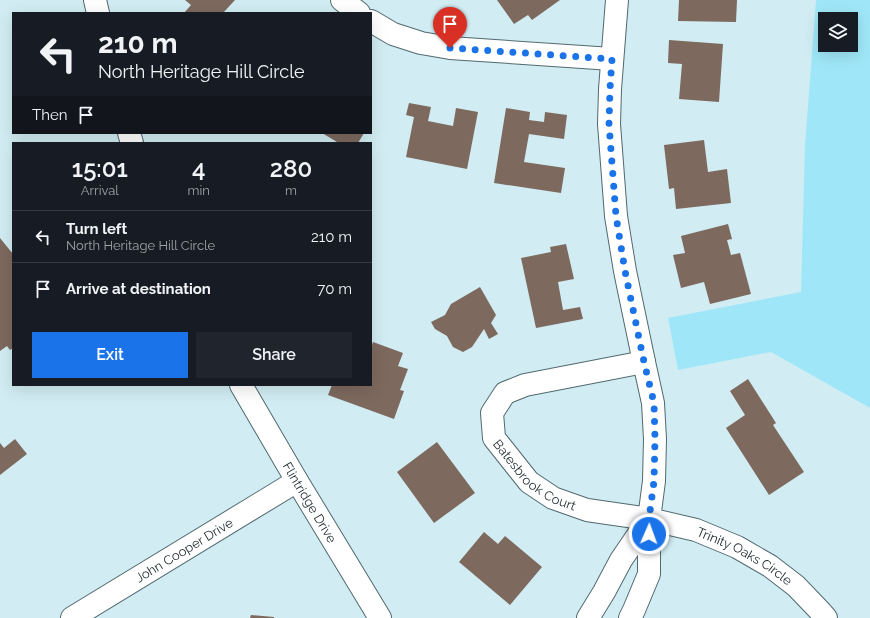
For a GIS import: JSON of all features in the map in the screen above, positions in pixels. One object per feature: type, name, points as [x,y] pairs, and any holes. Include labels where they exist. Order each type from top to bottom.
[{"type":"street","points":[[95,0],[98,12]]},
{"type":"street","points":[[342,0],[358,12]]},
{"type":"street","points":[[617,0],[610,89],[609,124],[616,216],[625,271],[654,403],[655,439],[654,481],[649,519],[649,574],[630,618]]},
{"type":"street","points":[[372,23],[393,34],[421,43],[450,48],[612,59]]},
{"type":"street","name":"Batesbrook Court","points":[[644,362],[525,385],[505,393],[492,413],[494,438],[529,482],[553,498],[587,510],[649,519]]},
{"type":"street","name":"Flintridge Drive","points":[[242,386],[380,618]]},
{"type":"street","name":"John Cooper Drive","points":[[72,618],[297,481]]},
{"type":"street","points":[[588,618],[621,560],[649,519]]},
{"type":"street","name":"Trinity Oaks Circle","points":[[649,519],[696,530],[737,547],[770,566],[796,586],[826,618]]},
{"type":"shaded area","points":[[816,0],[870,0],[870,408],[771,352],[678,370],[668,318],[801,292],[805,145]]},
{"type":"building","points":[[185,0],[235,0],[224,12],[185,12],[191,5]]},
{"type":"building","points":[[497,0],[560,0],[532,20],[528,15],[514,24]]},
{"type":"building","points":[[679,0],[737,0],[736,22],[678,21]]},
{"type":"building","points":[[669,40],[723,44],[719,102],[679,99],[682,64],[668,63]]},
{"type":"building","points":[[409,103],[431,107],[428,121],[453,126],[456,108],[478,112],[467,169],[406,157],[414,117],[406,115]]},
{"type":"building","points":[[506,108],[530,112],[529,120],[544,122],[545,112],[567,115],[564,139],[529,134],[524,162],[565,168],[561,193],[494,183]]},
{"type":"building","points":[[324,134],[363,134],[359,142],[337,142]]},
{"type":"building","points":[[704,140],[708,172],[727,169],[731,203],[676,209],[674,188],[669,189],[664,145]]},
{"type":"building","points":[[728,224],[732,239],[727,240],[731,255],[740,253],[751,294],[710,304],[704,282],[681,288],[673,255],[685,253],[681,236]]},
{"type":"building","points":[[0,238],[12,253],[12,349],[10,350],[7,346],[0,351]]},
{"type":"building","points":[[566,244],[574,279],[558,282],[563,310],[580,307],[583,319],[536,328],[521,258],[551,252],[550,247]]},
{"type":"building","points":[[480,287],[496,315],[491,323],[498,334],[489,339],[484,329],[472,347],[463,352],[453,347],[447,336],[435,329],[431,322],[445,315],[451,304]]},
{"type":"building","points":[[373,342],[403,353],[398,366],[408,369],[400,390],[404,391],[394,419],[328,395],[332,386],[372,386]]},
{"type":"building","points":[[748,379],[776,423],[773,425],[804,472],[769,495],[726,428],[745,415],[730,391]]},
{"type":"building","points":[[15,439],[27,454],[0,475],[0,443],[4,448]]},
{"type":"building","points":[[437,442],[475,493],[434,523],[397,472]]},
{"type":"building","points":[[484,532],[498,544],[505,536],[542,567],[510,605],[459,562]]},
{"type":"building","points":[[251,615],[274,617],[274,618],[250,618]]},
{"type":"route","points":[[450,48],[612,59],[609,124],[616,216],[625,271],[654,403],[654,481],[649,519],[649,534]]}]
